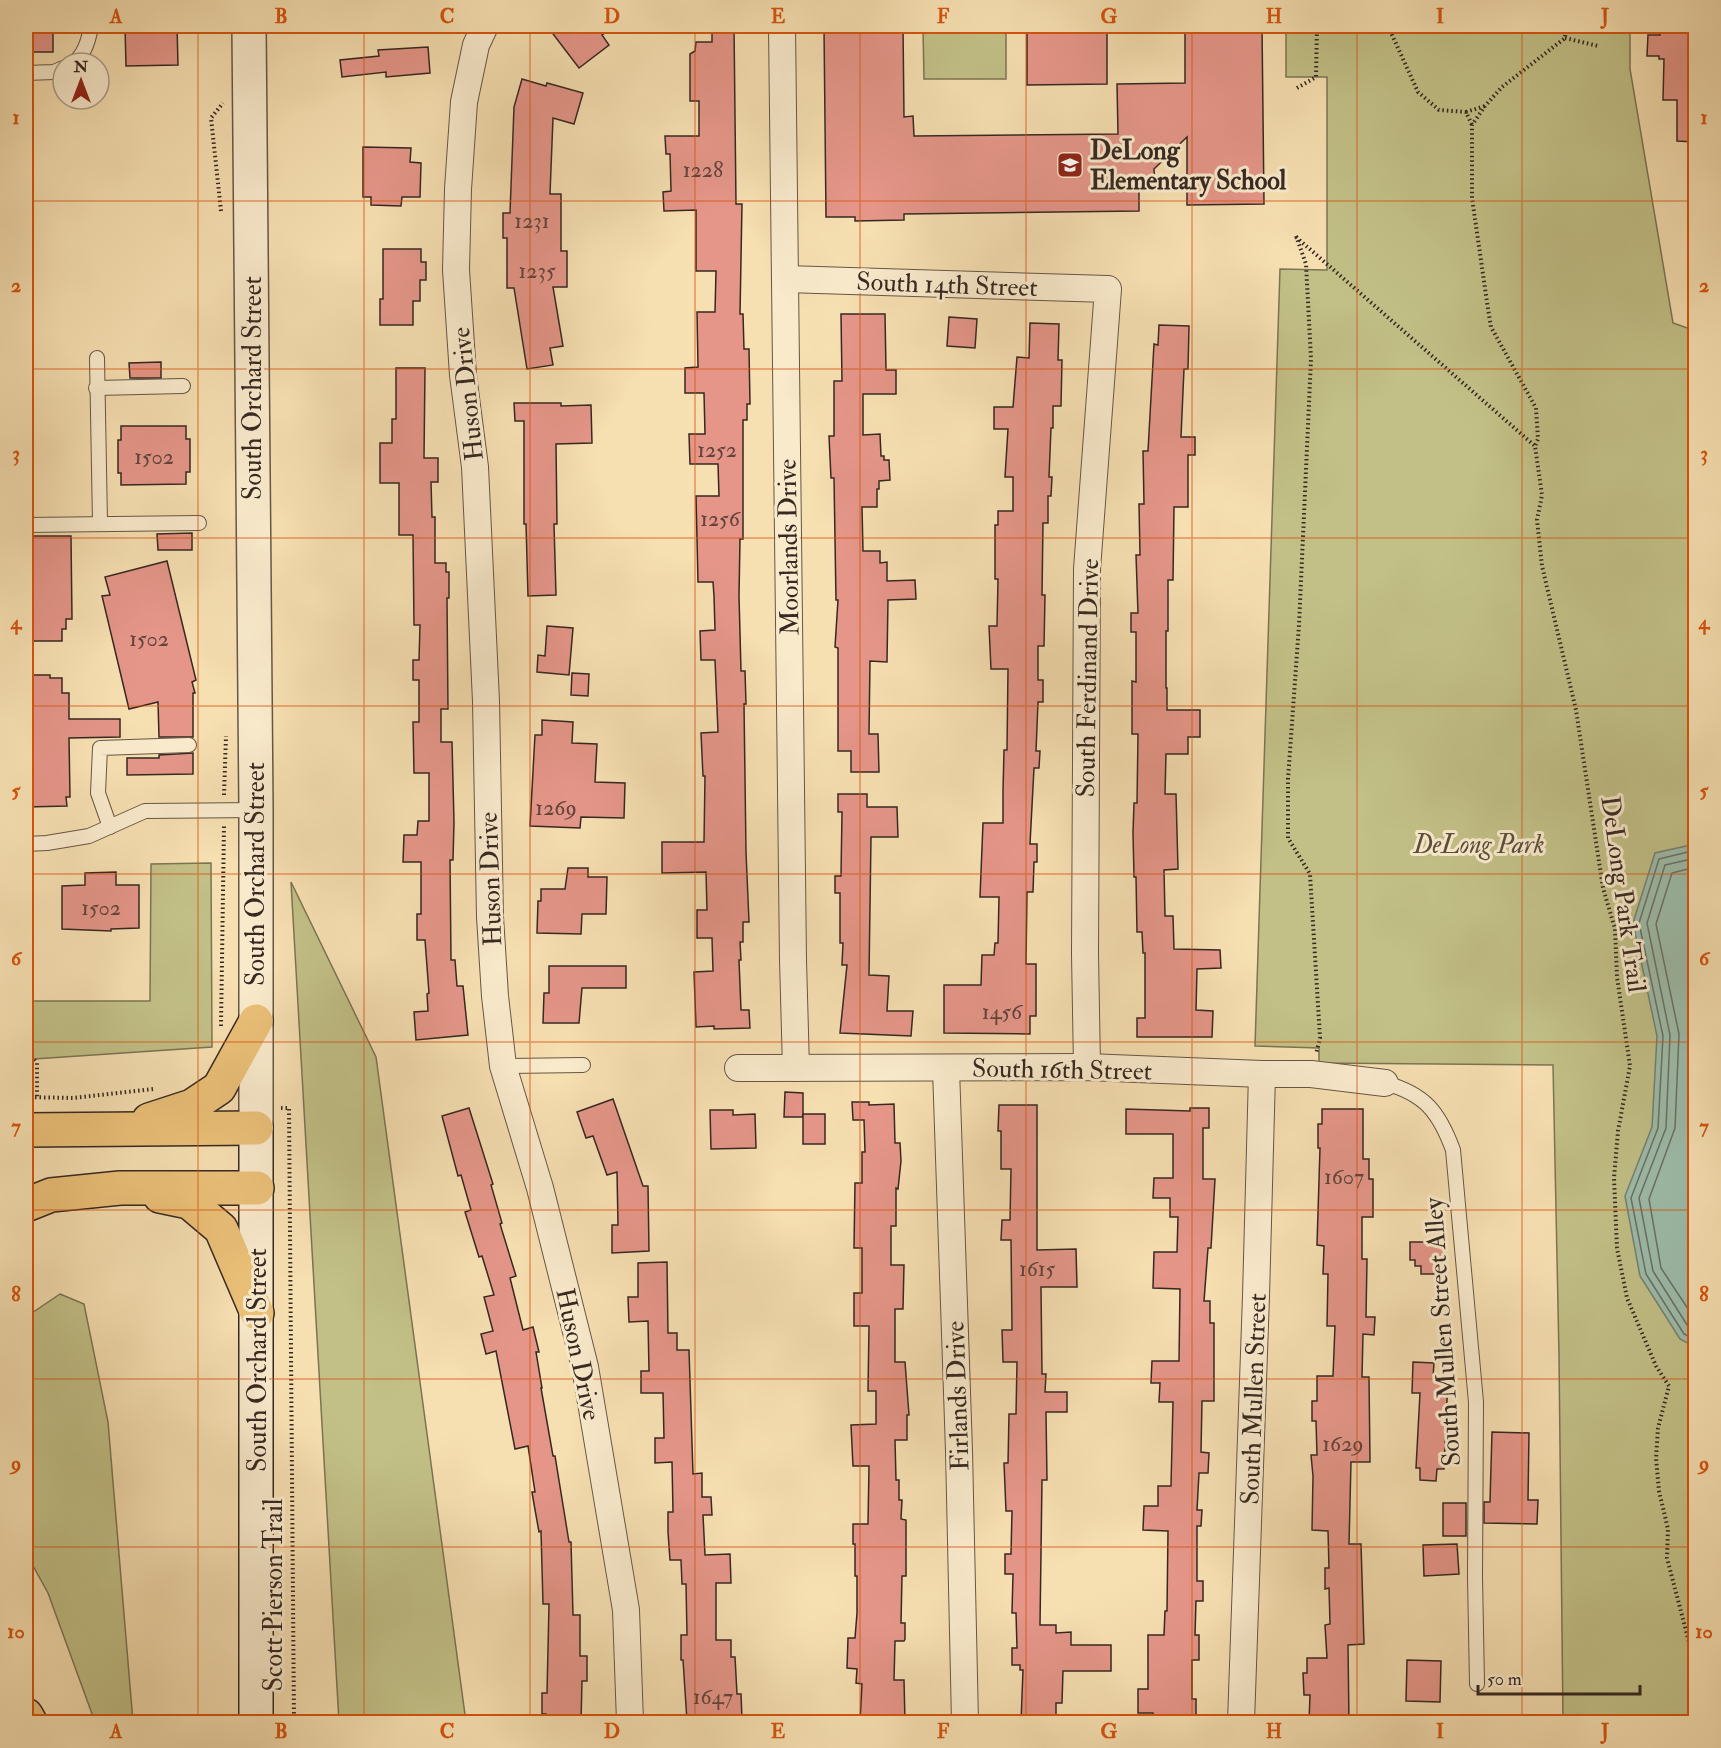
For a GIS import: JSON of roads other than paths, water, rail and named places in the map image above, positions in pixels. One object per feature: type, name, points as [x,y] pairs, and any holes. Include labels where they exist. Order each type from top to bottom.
[{"type":"highway","points":[[119,1129],[192,1106],[219,1088],[256,1021]]},
{"type":"highway","points":[[26,1130],[256,1128]]},
{"type":"highway","points":[[26,1144],[80,1130]]},
{"type":"highway","points":[[120,1188],[189,1202],[221,1229],[257,1313]]},
{"type":"highway","points":[[26,1205],[51,1195],[120,1188],[256,1188]]},
{"type":"highway","points":[[26,1715],[30,1722]]},
{"type":"street","name":"South Orchard Street","points":[[249,26],[256,810],[256,1722]]},
{"type":"street","name":"Huson Drive","points":[[485,26],[476,45],[464,102],[459,169],[456,270],[463,375],[475,466],[486,701],[490,917],[495,996],[503,1066],[540,1188],[585,1367],[627,1610],[630,1722]]},
{"type":"street","name":"Moorlands Drive","points":[[783,26],[795,1068]]},
{"type":"street","name":"South 14th Street","points":[[786,279],[1108,289]]},
{"type":"street","name":"South Ferdinand Drive","points":[[1087,1067],[1085,954],[1087,569],[1108,289]]},
{"type":"street","name":"South 16th Street","points":[[738,1068],[1087,1067],[1311,1074],[1385,1083]]},
{"type":"street","name":"Firlands Drive","points":[[946,1069],[959,1451],[965,1722]]},
{"type":"street","name":"South Mullen Street","points":[[1241,1722],[1262,1074]]},
{"type":"lane","points":[[84,51],[91,26]]},
{"type":"lane","points":[[26,73],[51,72]]},
{"type":"lane","points":[[97,358],[100,523]]},
{"type":"lane","points":[[96,388],[183,386]]},
{"type":"lane","points":[[26,525],[199,523]]},
{"type":"lane","points":[[110,827],[98,793],[100,748],[189,746]]},
{"type":"lane","points":[[26,844],[89,836],[146,812],[256,810]]},
{"type":"lane","points":[[503,1066],[583,1065]]},
{"type":"lane","name":"South Mullen Street Alley","points":[[1385,1083],[1415,1094],[1434,1111],[1444,1127],[1453,1150],[1476,1402],[1475,1577],[1478,1684]]},
{"type":"water","points":[[1696,844],[1695,1347],[1680,1339],[1640,1276],[1625,1196],[1652,1127],[1657,1036],[1633,923],[1655,853]]},
{"type":"place","name":"DeLong Elementary School","points":[[1070,165]]},
{"type":"park label","name":"DeLong Park","points":[[1479,844]]}]
